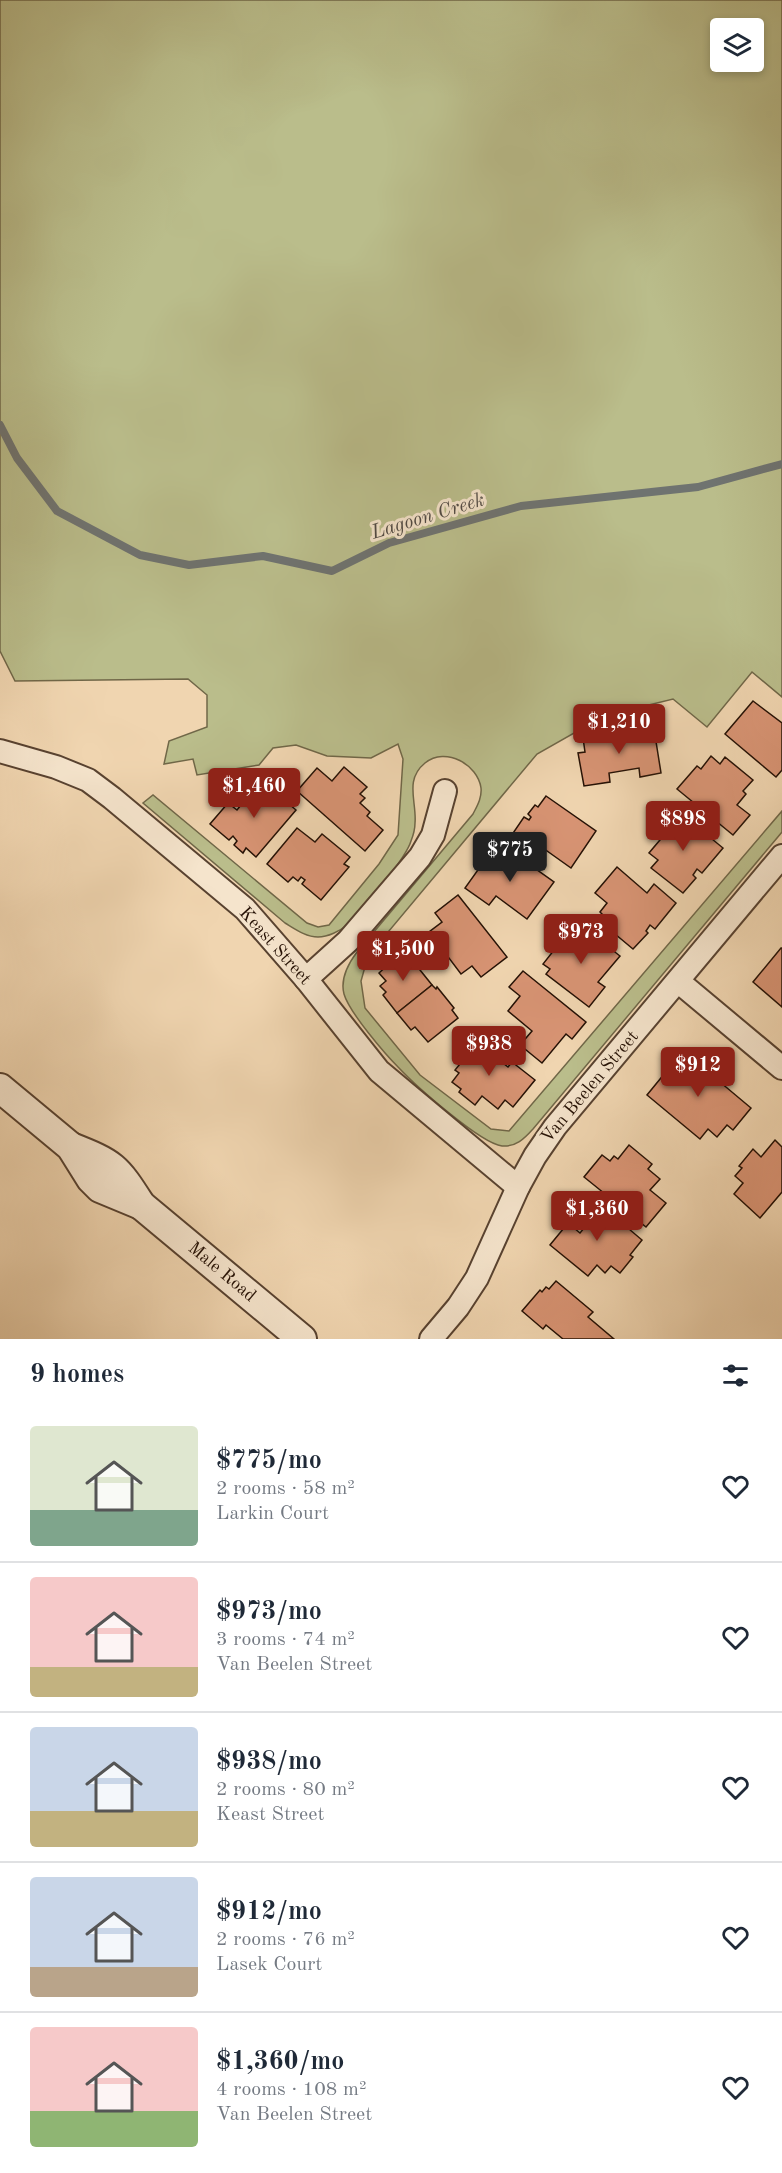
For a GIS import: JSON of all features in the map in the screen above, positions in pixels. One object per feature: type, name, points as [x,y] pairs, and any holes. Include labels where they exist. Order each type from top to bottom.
[{"type":"street","name":"Keast Street","points":[[0,751],[56,767],[88,780],[245,909],[306,979],[379,1071],[518,1187]]},
{"type":"street","points":[[306,979],[348,941],[420,857],[433,835],[445,791]]},
{"type":"street","name":"Van Beelen Street","points":[[431,1339],[477,1278],[518,1187],[535,1156],[555,1127],[679,982],[782,856]]},
{"type":"street","points":[[679,982],[782,1068]]},
{"type":"street","name":"Male Road","points":[[0,1088],[71,1147],[104,1160],[114,1167],[122,1175],[141,1205],[302,1339]]},
{"type":"green space","points":[[0,0],[782,0],[782,697],[752,672],[707,727],[673,699],[604,716],[537,754],[368,956],[361,981],[365,1008],[420,1075],[491,1129],[509,1131],[782,811],[782,832],[523,1139],[507,1146],[492,1143],[464,1125],[433,1100],[399,1068],[360,1022],[347,1002],[343,988],[346,972],[357,952],[473,814],[480,799],[481,788],[479,780],[468,766],[460,760],[442,756],[425,763],[413,784],[415,815],[412,839],[393,872],[347,925],[326,936],[309,936],[285,923],[143,803],[153,795],[307,923],[318,927],[329,925],[379,864],[398,835],[403,759],[398,744],[371,758],[327,756],[296,745],[273,748],[259,765],[197,775],[193,759],[164,764],[169,741],[207,727],[207,695],[188,679],[15,681],[0,651]]},
{"type":"building","points":[[753,701],[782,723],[782,770],[776,777],[725,734]]},
{"type":"building","points":[[640,729],[641,731],[654,729],[661,773],[640,777],[639,768],[609,773],[610,782],[584,786],[578,753],[585,752],[583,738]]},
{"type":"building","points":[[711,756],[720,764],[725,757],[753,780],[743,791],[746,794],[737,805],[750,815],[733,835],[677,789],[697,766],[701,769]]},
{"type":"building","points":[[344,767],[367,787],[360,794],[365,798],[360,803],[370,812],[367,816],[383,830],[365,851],[297,791],[317,768],[332,781]]},
{"type":"building","points":[[261,780],[296,810],[256,857],[246,848],[243,853],[234,845],[237,841],[233,836],[229,840],[210,824],[228,803],[237,810]]},
{"type":"building","points":[[546,796],[596,831],[571,868],[540,846],[533,856],[509,839],[524,817],[529,820],[531,817],[528,814],[535,805],[538,807]]},
{"type":"building","points":[[679,812],[723,848],[702,873],[697,869],[693,875],[696,878],[683,893],[651,868],[658,860],[649,853],[665,834],[661,830]]},
{"type":"building","points":[[297,828],[315,842],[322,834],[350,857],[344,864],[349,867],[321,900],[302,884],[305,880],[301,877],[298,881],[293,877],[288,882],[267,864]]},
{"type":"building","points":[[502,845],[554,882],[527,919],[496,896],[489,905],[465,888],[480,867],[484,870],[490,857],[493,859]]},
{"type":"building","points":[[617,867],[647,893],[654,884],[676,903],[655,929],[650,925],[646,931],[648,933],[633,949],[603,924],[607,919],[600,912],[607,903],[595,893]]},
{"type":"building","points":[[458,895],[507,957],[481,977],[472,966],[461,974],[449,958],[442,964],[427,945],[434,939],[429,932],[442,922],[435,913]]},
{"type":"building","points":[[573,926],[594,942],[597,938],[620,956],[598,982],[605,987],[589,1007],[546,974],[550,969],[543,964]]},
{"type":"building","points":[[782,948],[782,1007],[753,982]]},
{"type":"building","points":[[404,950],[432,985],[397,1013],[383,995],[386,992],[380,986],[386,981],[379,973]]},
{"type":"building","points":[[523,971],[586,1022],[572,1039],[566,1034],[542,1063],[520,1045],[532,1031],[508,1011],[520,996],[509,987]]},
{"type":"building","points":[[432,985],[436,989],[437,987],[454,1008],[452,1010],[458,1018],[428,1042],[415,1027],[411,1030],[397,1013]]},
{"type":"building","points":[[469,1036],[508,1067],[512,1062],[535,1080],[513,1107],[505,1100],[498,1109],[482,1096],[475,1105],[459,1092],[461,1089],[452,1082],[459,1073],[455,1070],[464,1059],[456,1052]]},
{"type":"building","points":[[683,1051],[751,1108],[733,1130],[727,1125],[717,1137],[708,1129],[700,1139],[647,1095]]},
{"type":"building","points":[[775,1140],[782,1147],[782,1192],[760,1218],[734,1194],[743,1183],[735,1176],[742,1168],[739,1166],[753,1149],[761,1157]]},
{"type":"building","points":[[629,1145],[652,1164],[648,1169],[660,1179],[650,1190],[666,1203],[646,1227],[584,1177],[602,1155],[610,1161],[614,1156],[618,1159]]},
{"type":"building","points":[[596,1201],[642,1240],[630,1255],[633,1257],[620,1273],[611,1266],[605,1273],[597,1265],[588,1276],[550,1245],[568,1223],[580,1233],[585,1227],[577,1221]]},
{"type":"building","points":[[556,1281],[593,1312],[588,1317],[614,1339],[563,1339],[546,1325],[543,1329],[522,1311],[540,1290],[542,1292],[546,1287],[549,1289]]},
{"type":"waterway","name":"Lagoon Creek","points":[[0,425],[17,458],[57,511],[140,555],[189,565],[263,556],[332,571],[389,543],[521,506],[698,487],[782,464]]}]
